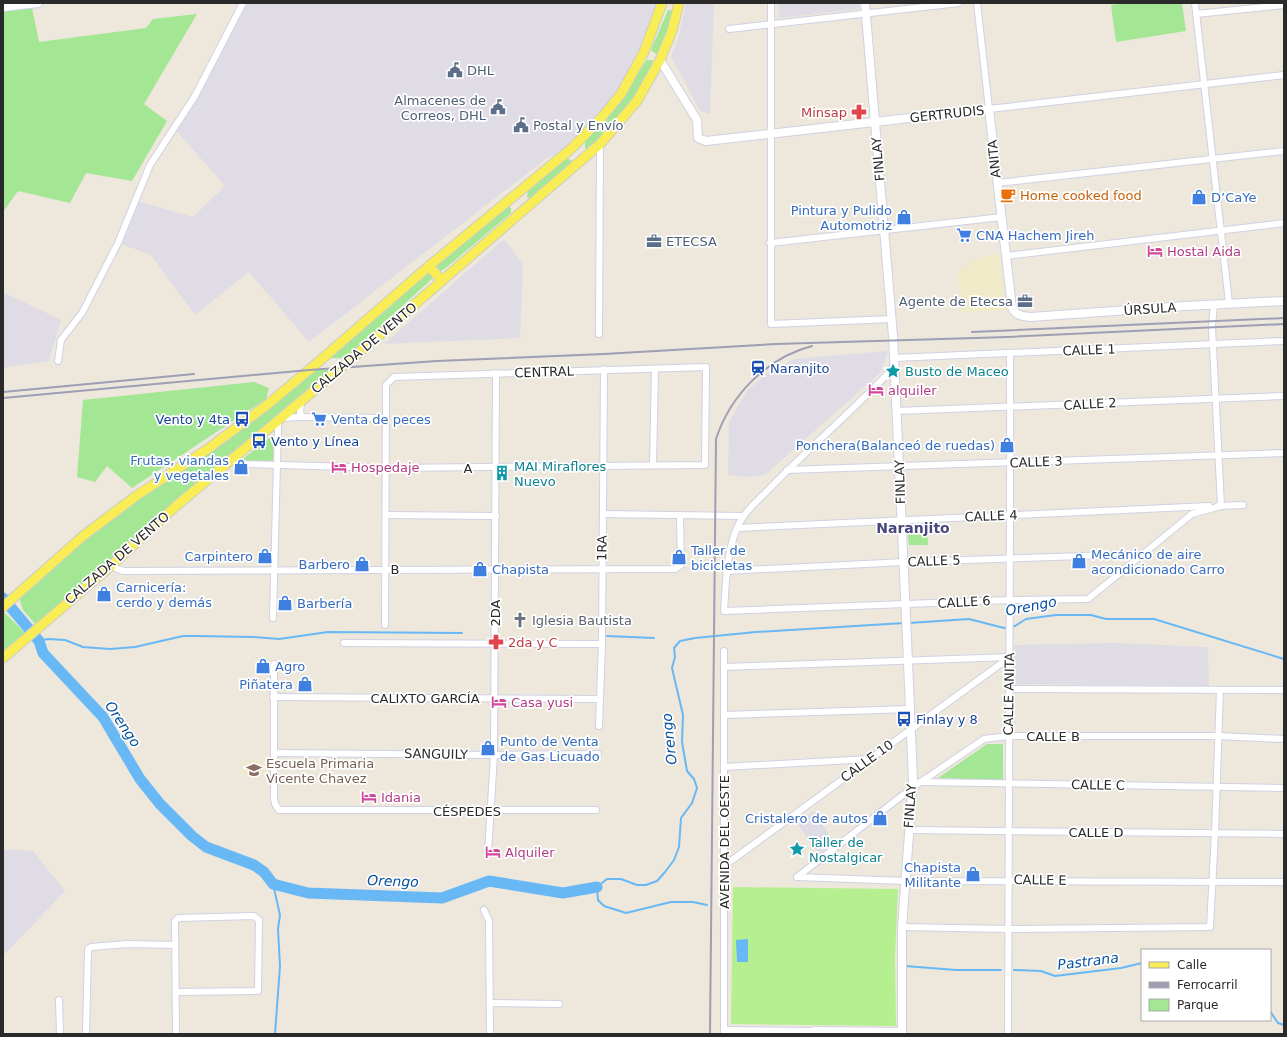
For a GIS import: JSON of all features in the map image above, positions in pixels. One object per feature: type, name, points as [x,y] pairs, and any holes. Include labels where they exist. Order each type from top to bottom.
[{"type":"main road","points":[[662,4],[679,6]]},
{"type":"main road","name":"CALZADA DE VENTO","points":[[3,607],[83,536],[136,496],[209,448],[267,405],[513,195],[572,148],[594,126],[621,94],[644,52],[662,4]]},
{"type":"main road","name":"CALZADA DE VENTO","points":[[3,658],[42,623],[112,565],[176,506],[442,281],[600,144],[637,101],[660,60],[672,31],[679,6]]},
{"type":"main road","points":[[644,52],[660,60]]},
{"type":"main road","points":[[513,195],[524,210]]},
{"type":"main road","points":[[429,266],[442,281]]},
{"type":"street","points":[[3,7],[38,3]]},
{"type":"street","points":[[58,361],[61,340],[82,313],[118,243],[150,165],[195,96],[241,6],[236,3]]},
{"type":"street","points":[[771,3],[769,134],[770,324],[892,319]]},
{"type":"street","name":"FINLAY","points":[[865,3],[892,319],[908,639],[911,730],[915,784],[909,830],[902,927],[902,1033]]},
{"type":"street","points":[[729,29],[959,3]]},
{"type":"street","name":"ANITA","points":[[977,3],[1012,307],[1016,314]]},
{"type":"street","points":[[1195,3],[1222,231],[1229,304]]},
{"type":"street","points":[[1196,14],[1284,4]]},
{"type":"street","name":"GERTRUDIS","points":[[660,60],[697,120],[698,138],[706,141],[1284,75]]},
{"type":"street","points":[[599,334],[600,144]]},
{"type":"street","points":[[997,183],[1284,151]]},
{"type":"street","points":[[770,243],[1002,217]]},
{"type":"street","points":[[1006,256],[1284,223]]},
{"type":"street","name":"ÚRSULA","points":[[1016,314],[1031,317],[1214,304],[1284,301]]},
{"type":"street","points":[[1214,304],[1212,327],[1221,506],[1243,505]]},
{"type":"street","name":"CALLE 1","points":[[894,358],[1284,341]]},
{"type":"street","name":"CALLE ANITA","points":[[1008,1034],[1008,736],[1011,558],[1010,353]]},
{"type":"street","name":"CENTRAL","points":[[385,418],[386,385],[390,379],[394,377],[604,369],[706,367],[705,465]]},
{"type":"street","points":[[726,571],[737,528],[743,516],[787,470],[894,367]]},
{"type":"street","name":"1RA","points":[[599,726],[602,644],[602,467],[604,369]]},
{"type":"street","points":[[653,465],[655,369]]},
{"type":"street","name":"2DA","points":[[488,852],[492,811],[494,755],[496,373]]},
{"type":"street","name":"CALLE 2","points":[[897,411],[1284,396]]},
{"type":"street","points":[[301,401],[300,413],[303,417]]},
{"type":"street","points":[[274,618],[278,425],[280,418],[385,418],[385,625]]},
{"type":"street","name":"CALLE 3","points":[[787,470],[1011,464],[1284,453]]},
{"type":"street","name":"A","points":[[233,458],[237,463],[244,464],[386,468],[705,465]]},
{"type":"street","name":"CALLE 4","points":[[737,528],[1221,506]]},
{"type":"street","name":"CALLE 6","points":[[726,571],[724,612],[1010,600],[1088,599],[1141,554],[1192,514],[1221,506]]},
{"type":"street","points":[[603,514],[743,516]]},
{"type":"street","points":[[386,515],[496,516]]},
{"type":"street","name":"B","points":[[112,565],[117,569],[124,571],[276,569],[602,570],[679,568],[680,516]]},
{"type":"street","name":"CALLE 5","points":[[726,571],[904,562],[1141,554]]},
{"type":"street","points":[[344,642],[602,644]]},
{"type":"street","name":"AVENIDA DEL OESTE","points":[[724,651],[724,1032]]},
{"type":"street","points":[[724,667],[1010,657]]},
{"type":"street","name":"CALLE 10","points":[[724,866],[1010,657]]},
{"type":"street","points":[[274,664],[274,753]]},
{"type":"street","points":[[1009,689],[1284,690]]},
{"type":"street","points":[[902,927],[1008,929],[1210,927],[1220,690]]},
{"type":"street","name":"CALIXTO GARCÍA","points":[[273,697],[600,699]]},
{"type":"street","points":[[724,715],[910,709]]},
{"type":"street","name":"CALLE B","points":[[796,878],[915,784],[984,739],[1008,736],[1218,736],[1284,738]]},
{"type":"street","name":"SANGUILY","points":[[274,753],[494,755],[598,754]]},
{"type":"street","name":"CÉSPEDES","points":[[274,753],[274,798],[277,808],[284,811],[596,810]]},
{"type":"street","points":[[724,767],[869,759]]},
{"type":"street","name":"CALLE C","points":[[915,784],[1284,788]]},
{"type":"street","name":"CALLE D","points":[[909,830],[1284,834]]},
{"type":"street","name":"CALLE E","points":[[796,878],[905,881],[1008,880],[1284,882]]},
{"type":"street","points":[[484,910],[489,921],[490,1034]]},
{"type":"street","points":[[176,992],[258,991],[259,920],[254,916],[178,918],[176,921],[175,945],[176,1034]]},
{"type":"street","points":[[86,1034],[88,949],[91,947],[127,944],[175,945]]},
{"type":"street","points":[[59,1000],[60,1034]]},
{"type":"street","points":[[490,1004],[559,1004]]},
{"type":"street","points":[[724,1032],[902,1033]]},
{"type":"shaded area","points":[[243,3],[662,3],[632,75],[572,148],[547,158],[309,342],[249,272],[195,315],[151,255],[118,243],[134,200],[193,217],[225,186],[174,128]]},
{"type":"shaded area","points":[[686,3],[714,3],[710,114],[700,111],[671,56],[678,39]]},
{"type":"shaded area","points":[[779,3],[859,3],[859,9],[779,18]]},
{"type":"shaded area","points":[[504,239],[523,265],[520,338],[384,344]]},
{"type":"shaded area","points":[[999,253],[1006,310],[961,312],[958,272],[975,259]]},
{"type":"shaded area","points":[[3,292],[61,320],[49,361],[3,368]]},
{"type":"shaded area","points":[[888,351],[881,372],[765,475],[747,477],[728,475],[729,422],[747,391],[766,374],[793,359]]},
{"type":"shaded area","points":[[1114,643],[1208,647],[1209,686],[1013,684],[1014,645]]},
{"type":"shaded area","name":"Escuela Primaria Vicente Chavez","points":[[245,761],[261,761],[261,765],[266,765],[266,774],[242,774],[242,765],[245,765]]},
{"type":"shaded area","points":[[814,811],[834,842],[818,854],[797,823]]},
{"type":"shaded area","points":[[3,849],[33,851],[65,891],[3,956]]},
{"type":"green space","points":[[1123,3],[1182,3],[1186,31],[1116,42],[1111,5]]},
{"type":"green space","points":[[32,8],[39,42],[146,28],[153,19],[197,14],[144,104],[167,121],[132,181],[86,173],[70,203],[18,191],[3,212],[3,11]]},
{"type":"green space","points":[[668,10],[674,11],[674,14],[659,53],[656,54],[651,50]]},
{"type":"green space","points":[[647,60],[652,60],[654,65],[629,108],[590,149],[585,148],[585,141],[619,102]]},
{"type":"green space","points":[[567,158],[571,160],[571,166],[533,199],[527,197],[528,191]]},
{"type":"green space","points":[[509,206],[511,208],[511,213],[447,267],[439,272],[436,269],[438,264]]},
{"type":"green space","points":[[428,272],[434,276],[433,278],[345,358],[330,358]]},
{"type":"green space","points":[[341,367],[38,627],[23,610],[18,594],[83,536],[309,370]]},
{"type":"green space","points":[[254,382],[269,388],[266,399],[132,488],[107,466],[95,482],[77,477],[83,400]]},
{"type":"green space","points":[[275,433],[273,463],[245,462],[244,458]]},
{"type":"green space","points":[[907,525],[927,525],[928,545],[909,545]]},
{"type":"green space","points":[[3,611],[28,636],[3,658]]},
{"type":"green space","points":[[987,744],[1003,744],[1003,781],[938,778]]},
{"type":"green space","points":[[733,887],[898,889],[895,957],[896,1026],[731,1024]]},
{"type":"water","points":[[748,939],[748,962],[737,962],[736,940]]},
{"type":"waterway","name":"Orengo","points":[[3,598],[39,641],[43,653],[103,717],[140,779],[160,804],[192,836],[206,847],[254,865],[264,872],[273,884],[308,893],[442,898],[489,881],[563,893],[597,887]]},
{"type":"waterway","name":"Orengo","points":[[909,623],[969,619],[1004,628],[1015,626],[1026,619],[1056,615],[1091,615],[1106,619],[1154,619],[1284,659]]},
{"type":"waterway","name":"Orengo","points":[[707,905],[693,902],[671,902],[626,913],[604,906],[598,900],[597,887],[607,879],[621,879],[637,885],[646,885],[657,881],[665,872],[674,860],[679,847],[681,818],[692,803],[697,788],[694,779],[687,771],[682,742],[683,715],[672,668],[675,657],[674,648],[680,641],[695,638],[756,632],[904,623]]},
{"type":"waterway","points":[[39,641],[48,639],[65,640],[83,647],[110,649],[135,647],[183,636],[279,639],[328,632],[462,633]]},
{"type":"waterway","points":[[607,636],[654,638]]},
{"type":"waterway","points":[[273,884],[280,915],[278,929],[280,966],[275,1034]]},
{"type":"waterway","name":"Pastrana","points":[[1014,970],[1041,971],[1055,976],[1121,968],[1141,963]]},
{"type":"waterway","name":"Pastrana","points":[[905,966],[956,970],[1001,970]]},
{"type":"waterway","name":"Pastrana","points":[[1271,1012],[1278,1023],[1284,1025]]},
{"type":"railway","points":[[972,332],[1284,318]]},
{"type":"railway","points":[[3,398],[309,370],[437,361],[604,354],[776,344],[1008,337],[1284,324]]},
{"type":"railway","points":[[710,1034],[716,439],[730,408],[752,381],[765,369],[780,360],[795,352],[812,346]]},
{"type":"railway","points":[[3,392],[194,374]]},
{"type":"place","name":"DHL","points":[[455,70]]},
{"type":"place","name":"Almacenes de Correos, DHL","points":[[498,107]]},
{"type":"place","name":"Minsap","points":[[859,112]]},
{"type":"place","name":"Postal y Envío","points":[[521,125]]},
{"type":"place","name":"Home cooked food","points":[[1008,195]]},
{"type":"place","name":"D’CaYe","points":[[1199,197]]},
{"type":"place","name":"Pintura y Pulido Automotriz","points":[[904,217]]},
{"type":"place","name":"CNA Hachem Jireh","points":[[964,235]]},
{"type":"place","name":"ETECSA","points":[[654,241]]},
{"type":"place","name":"Hostal Aida","points":[[1155,251]]},
{"type":"place","name":"Agente de Etecsa","points":[[1025,301]]},
{"type":"place","name":"Naranjito","points":[[758,368]]},
{"type":"place","name":"Busto de Maceo","points":[[893,371]]},
{"type":"place","name":"alquiler","points":[[876,390]]},
{"type":"place","name":"Vento y 4ta","points":[[242,419]]},
{"type":"place","name":"Venta de peces","points":[[319,419]]},
{"type":"place","name":"Vento y Línea","points":[[259,441]]},
{"type":"place","name":"Ponchera(Balanceó de ruedas)","points":[[1007,445]]},
{"type":"place","name":"Frutas, viandas y vegetales","points":[[241,467]]},
{"type":"place","name":"Hospedaje","points":[[339,467]]},
{"type":"place","name":"MAI Miraflores Nuevo","points":[[502,473]]},
{"type":"place","name":"Carpintero","points":[[265,556]]},
{"type":"place","name":"Taller de bicicletas","points":[[679,557]]},
{"type":"place","name":"Mecánico de aire acondicionado Carro","points":[[1079,561]]},
{"type":"place","name":"Barbero","points":[[362,564]]},
{"type":"place","name":"Chapista","points":[[480,569]]},
{"type":"place","name":"Carnicería: cerdo y demás","points":[[104,594]]},
{"type":"place","name":"Barbería","points":[[285,603]]},
{"type":"place","name":"Iglesia Bautista","points":[[520,620]]},
{"type":"place","name":"2da y C","points":[[496,642]]},
{"type":"place","name":"Agro","points":[[263,666]]},
{"type":"place","name":"Piñatera","points":[[305,684]]},
{"type":"place","name":"Casa yusi","points":[[499,702]]},
{"type":"place","name":"Finlay y 8","points":[[904,719]]},
{"type":"place","name":"Punto de Venta de Gas Licuado","points":[[488,748]]},
{"type":"place","name":"Escuela Primaria Vicente Chavez","points":[[254,770]]},
{"type":"place","name":"Idania","points":[[369,797]]},
{"type":"place","name":"Cristalero de autos","points":[[880,818]]},
{"type":"place","name":"Taller de Nostalgicar","points":[[797,849]]},
{"type":"place","name":"Alquiler","points":[[493,852]]},
{"type":"place","name":"Chapista Militante","points":[[973,874]]},
{"type":"district","name":"Naranjito","points":[[913,528]]}]
